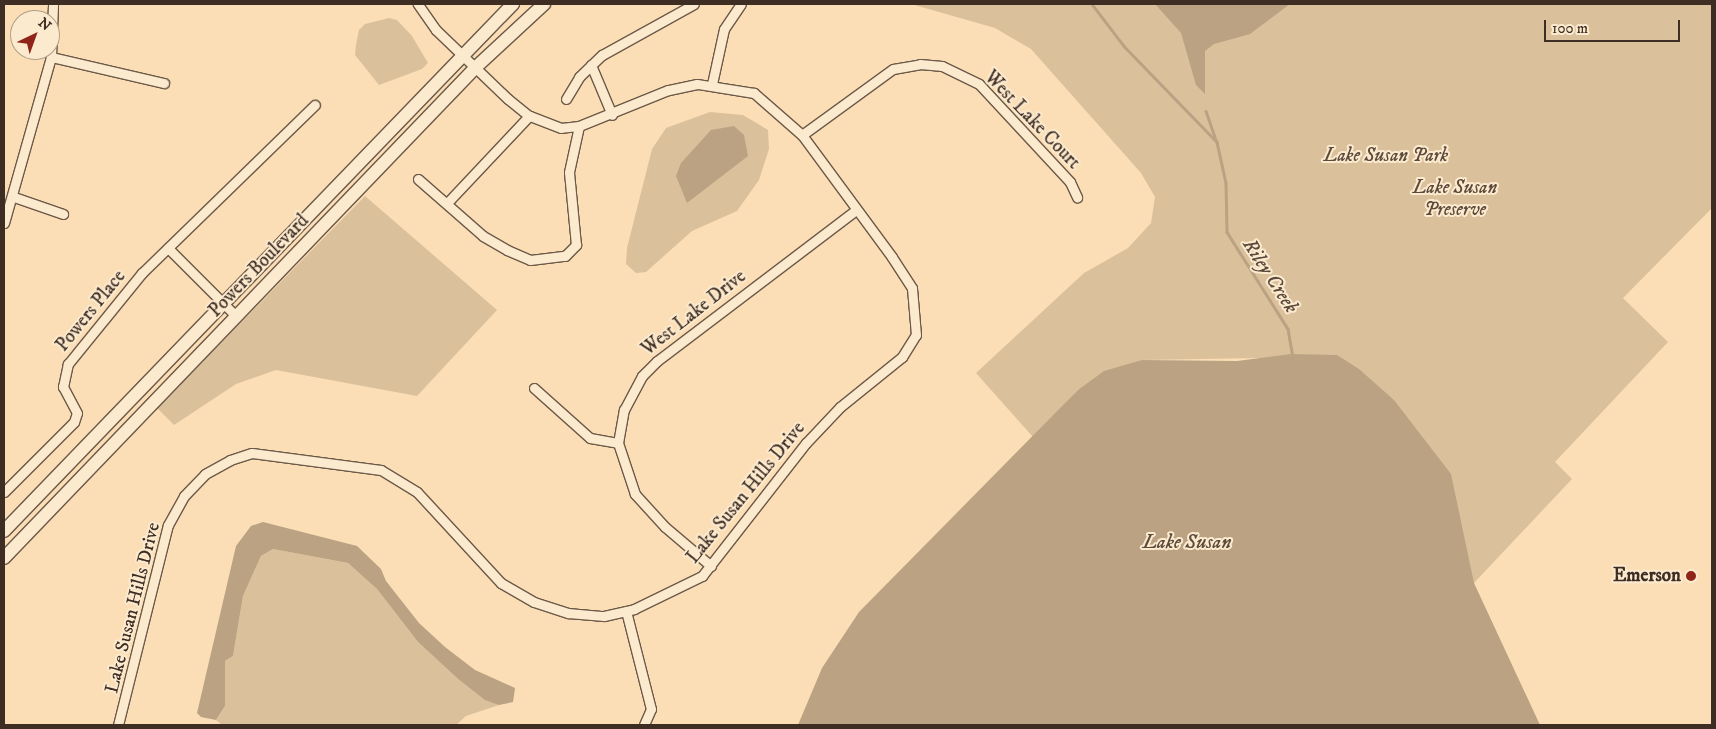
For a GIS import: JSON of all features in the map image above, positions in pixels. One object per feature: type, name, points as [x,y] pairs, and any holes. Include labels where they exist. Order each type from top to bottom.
[{"type":"main road","name":"Powers Boulevard","points":[[4,531],[462,53],[513,4]]},
{"type":"main road","name":"Powers Boulevard","points":[[4,558],[476,67],[544,4]]},
{"type":"street","name":"Lake Susan Hills Drive","points":[[118,725],[168,525],[184,496],[205,474],[252,453],[381,470],[417,492],[509,588],[534,602],[568,613],[604,616],[626,611],[678,590],[711,566],[806,443],[840,407],[902,357],[916,335],[912,288],[802,135],[754,93],[712,84],[668,90],[612,115],[578,126],[561,128],[529,116],[436,30],[418,4]]},
{"type":"street","points":[[566,99],[591,65],[622,41],[694,4]]},
{"type":"street","points":[[712,84],[724,29],[737,5]]},
{"type":"street","points":[[60,59],[164,83]]},
{"type":"street","points":[[4,223],[14,197],[50,60]]},
{"type":"street","name":"West Lake Court","points":[[802,135],[893,70],[920,64],[942,66],[979,84],[1070,182],[1077,197]]},
{"type":"street","points":[[591,65],[612,115]]},
{"type":"street","name":"Powers Place","points":[[4,492],[74,422],[77,413],[63,387],[68,364],[168,248],[315,105]]},
{"type":"street","points":[[447,203],[529,116]]},
{"type":"street","points":[[418,179],[482,236],[507,250],[530,260],[564,256],[576,245],[569,172],[578,126]]},
{"type":"street","points":[[14,197],[63,214]]},
{"type":"street","name":"West Lake Drive","points":[[711,566],[634,494],[618,443],[624,410],[642,376],[856,210]]},
{"type":"street","points":[[168,248],[236,316]]},
{"type":"street","points":[[534,388],[590,438],[618,443]]},
{"type":"street","points":[[626,611],[651,709],[644,725]]},
{"type":"green space","name":"Lake Susan Preserve","points":[[911,4],[1712,4],[1712,208],[1623,298],[1668,342],[1555,462],[1572,479],[1474,583],[1394,400],[1372,383],[1262,358],[1142,360],[1078,390],[1033,437],[976,373],[1084,273],[1128,248],[1151,223],[1155,197],[1141,173],[1031,49],[995,28]]},
{"type":"green space","points":[[389,18],[397,20],[412,36],[428,63],[422,69],[379,85],[355,55],[356,45],[359,30],[365,24]]},
{"type":"green space","points":[[710,112],[743,115],[768,130],[769,149],[759,180],[737,211],[692,231],[646,272],[636,273],[626,264],[627,248],[652,149],[666,128]]},
{"type":"green space","points":[[365,196],[497,310],[417,396],[276,370],[236,384],[174,425],[157,408]]},
{"type":"green space","points":[[273,549],[348,563],[377,589],[418,642],[457,678],[499,705],[466,716],[456,725],[222,725],[216,720],[225,706],[225,661],[233,656],[243,596],[261,556]]},
{"type":"water","points":[[1155,4],[1290,4],[1250,34],[1214,44],[1205,51],[1205,94],[1196,85],[1181,33]]},
{"type":"water","points":[[734,126],[744,135],[748,156],[687,203],[676,176],[681,163],[711,130]]},
{"type":"water","name":"Lake Susan","points":[[1291,354],[1337,355],[1359,369],[1394,400],[1451,474],[1474,583],[1540,725],[798,725],[822,668],[859,612],[1078,390],[1104,371],[1142,360],[1237,361]]},
{"type":"water","points":[[263,522],[357,546],[381,569],[386,581],[419,623],[445,647],[475,670],[515,688],[513,702],[499,705],[485,700],[457,678],[418,642],[377,589],[348,563],[273,549],[261,556],[243,596],[233,656],[225,661],[225,706],[216,720],[201,717],[197,713],[236,546],[251,526]]},
{"type":"waterway","name":"Riley Creek","points":[[1092,4],[1124,46],[1217,142],[1226,183],[1227,232],[1288,329],[1293,356]]},
{"type":"waterway","points":[[1206,111],[1216,140]]},
{"type":"place","name":"Emerson","points":[[1691,576]]},
{"type":"park label","name":"Lake Susan Park","points":[[1386,156]]}]
